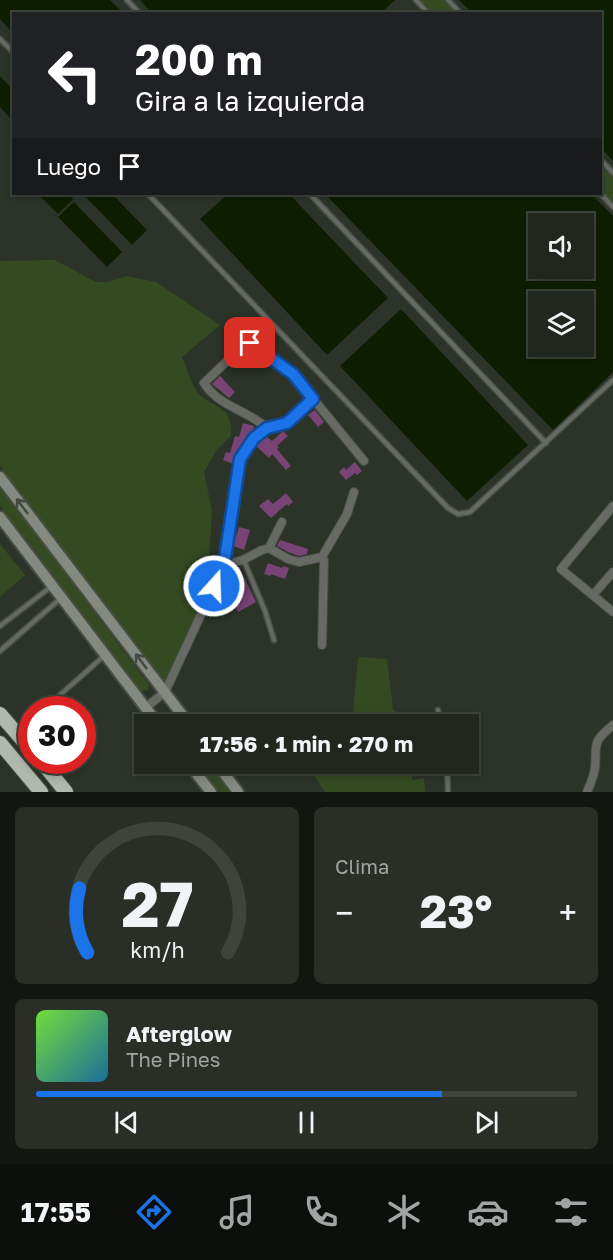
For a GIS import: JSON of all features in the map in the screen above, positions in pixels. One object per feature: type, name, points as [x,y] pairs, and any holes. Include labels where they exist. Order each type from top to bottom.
[{"type":"highway","points":[[0,714],[18,735]]},
{"type":"highway","points":[[0,743],[41,792]]},
{"type":"highway","points":[[51,774],[66,792]]},
{"type":"main road","points":[[0,477],[182,714]]},
{"type":"main road","points":[[0,517],[150,714]]},
{"type":"main road","points":[[197,774],[211,792]]},
{"type":"main road","points":[[225,774],[238,792]]},
{"type":"street","points":[[267,428],[256,418],[216,398],[204,383],[244,344],[250,343],[293,374],[364,461]]},
{"type":"street","points":[[146,708],[165,692],[224,565],[240,459],[254,438],[267,428],[287,423],[313,399]]},
{"type":"street","points":[[224,565],[243,560],[269,548],[288,559],[299,562],[322,557],[347,514],[354,492]]},
{"type":"street","points":[[612,508],[561,569],[613,612]]},
{"type":"street","points":[[269,548],[282,522]]},
{"type":"street","points":[[322,557],[324,560],[322,645]]},
{"type":"street","points":[[593,595],[613,572]]},
{"type":"street","points":[[586,792],[594,772],[595,747],[598,740],[613,725]]},
{"type":"lane","points":[[127,0],[138,12]]},
{"type":"lane","points":[[416,0],[427,12]]},
{"type":"lane","points":[[448,0],[459,12]]},
{"type":"lane","points":[[0,39],[12,51]]},
{"type":"lane","points":[[602,161],[613,173]]},
{"type":"lane","points":[[149,195],[448,508],[458,514],[471,512],[613,380]]},
{"type":"lane","points":[[311,195],[546,443]]},
{"type":"lane","points":[[602,195],[613,207]]},
{"type":"lane","points":[[243,560],[265,611],[274,640]]},
{"type":"lane","points":[[0,626],[53,585]]},
{"type":"lane","points":[[0,651],[62,597]]},
{"type":"lane","points":[[59,696],[106,655]]},
{"type":"lane","points":[[438,710],[439,714]]},
{"type":"lane","points":[[447,774],[448,792]]},
{"type":"shaded area","points":[[0,0],[110,0],[122,12],[12,12],[12,32],[0,19]]},
{"type":"shaded area","points":[[140,0],[395,0],[382,12],[151,12]]},
{"type":"shaded area","points":[[418,0],[445,0],[456,12],[430,12]]},
{"type":"shaded area","points":[[459,0],[613,0],[613,161],[602,149],[602,12],[471,12]]},
{"type":"shaded area","points":[[0,76],[12,89],[12,120],[0,107]]},
{"type":"shaded area","points":[[602,166],[613,178],[613,203],[602,191]]},
{"type":"shaded area","points":[[39,195],[69,195],[73,199],[58,214]]},
{"type":"shaded area","points":[[84,195],[113,195],[147,230],[132,245]]},
{"type":"shaded area","points":[[227,195],[290,195],[388,298],[327,355],[200,219]]},
{"type":"shaded area","points":[[326,195],[592,195],[613,216],[613,372],[553,430]]},
{"type":"shaded area","points":[[74,202],[122,252],[107,267],[58,217]]},
{"type":"shaded area","points":[[55,260],[96,282],[107,282],[127,276],[156,282],[220,325],[182,357],[197,392],[223,410],[231,426],[231,436],[218,448],[204,472],[212,511],[209,557],[217,575],[170,679],[164,684],[158,682],[0,466],[0,261]]},
{"type":"shaded area","points":[[401,309],[528,445],[467,501],[340,366]]},
{"type":"shaded area","points":[[0,487],[149,685],[148,690],[141,691],[0,506]]},
{"type":"shaded area","points":[[0,544],[25,575],[0,597]]},
{"type":"shaded area","points":[[358,657],[387,659],[393,709],[400,714],[337,714],[353,713]]},
{"type":"shaded area","points":[[205,774],[217,774],[231,792],[219,792]]},
{"type":"shaded area","points":[[313,774],[411,774],[413,780],[424,778],[425,792],[325,792]]},
{"type":"building","points":[[220,376],[235,392],[229,398],[212,384]]},
{"type":"building","points":[[315,410],[324,422],[318,427],[308,415]]},
{"type":"building","points":[[243,423],[254,426],[253,431],[248,434],[240,447],[233,464],[223,460],[226,452],[230,453],[235,436],[239,437]]},
{"type":"building","points":[[283,431],[288,436],[277,446],[279,447],[277,449],[291,466],[286,470],[272,454],[269,458],[256,446],[266,436],[272,441]]},
{"type":"building","points":[[355,462],[362,471],[346,480],[339,472],[344,467],[346,470]]},
{"type":"building","points":[[286,493],[293,502],[288,506],[287,504],[271,518],[259,506],[268,499],[273,504]]},
{"type":"building","points":[[239,527],[250,530],[244,550],[233,546]]},
{"type":"building","points":[[280,540],[308,549],[307,554],[299,556],[288,552],[277,546]]},
{"type":"building","points":[[268,563],[289,568],[285,579],[264,574]]},
{"type":"building","points":[[239,567],[256,602],[238,612],[223,581],[230,570]]},
{"type":"route","points":[[214,586],[224,565],[240,459],[254,438],[267,428],[287,423],[313,399],[293,374],[250,343]]}]
